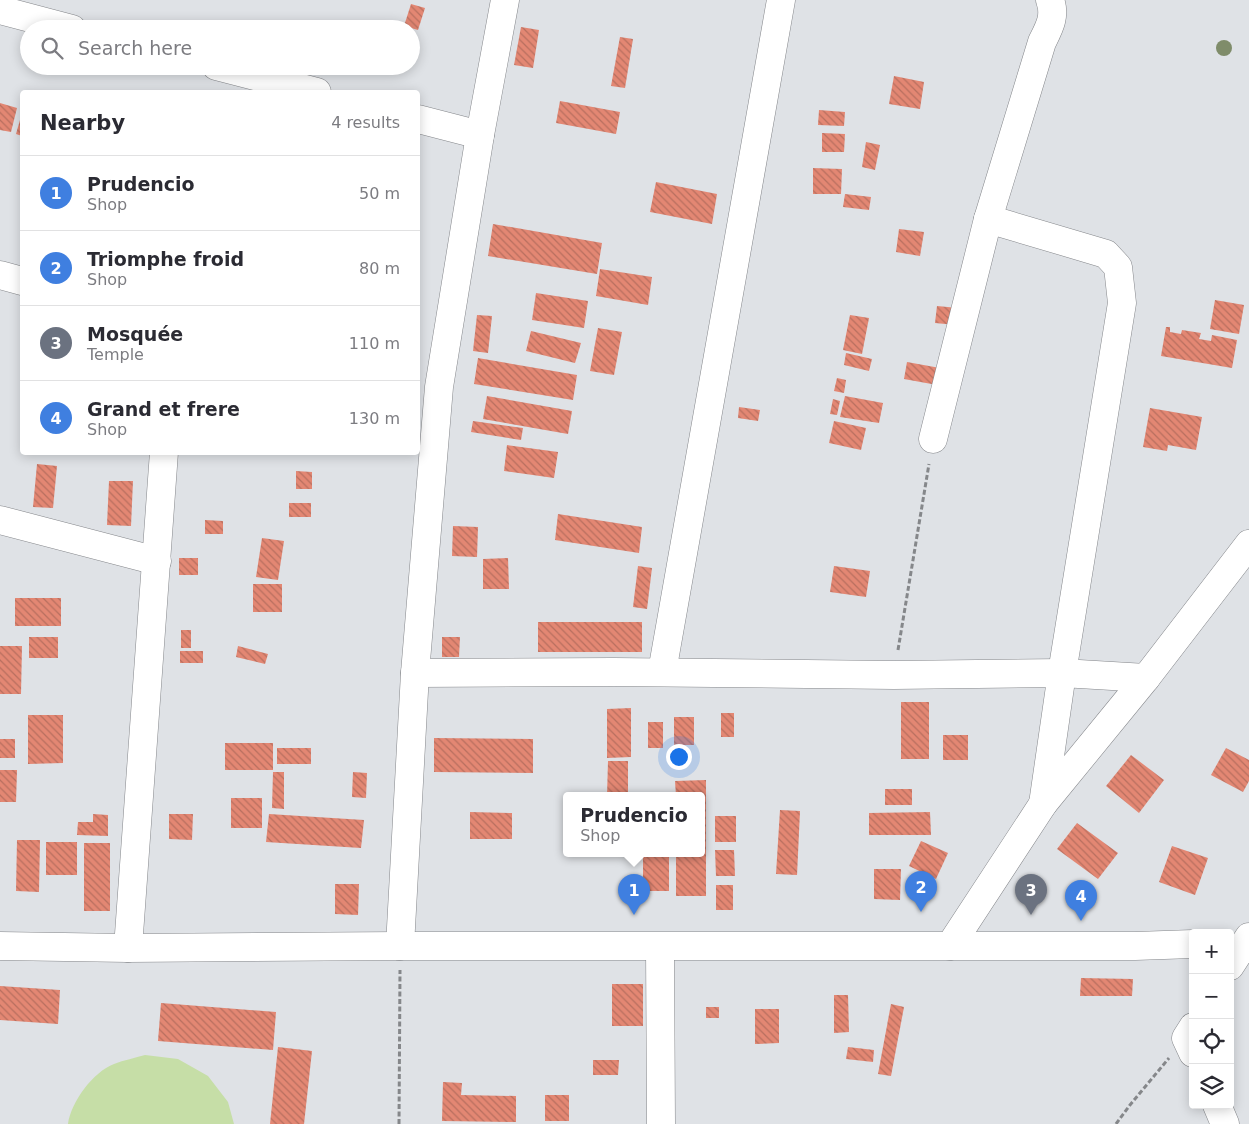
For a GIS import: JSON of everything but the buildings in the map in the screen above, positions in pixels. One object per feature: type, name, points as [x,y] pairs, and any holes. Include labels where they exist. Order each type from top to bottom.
[{"type":"street","points":[[400,946],[428,384],[506,0]]},
{"type":"street","points":[[662,672],[781,0]]},
{"type":"street","points":[[933,439],[988,219],[1042,42],[1050,24],[1053,8],[1050,0]]},
{"type":"street","points":[[0,10],[38,20]]},
{"type":"street","points":[[251,75],[308,90]]},
{"type":"street","points":[[420,120],[480,135]]},
{"type":"street","points":[[988,219],[1106,254],[1118,267],[1122,303],[1062,673],[1044,804]]},
{"type":"street","points":[[0,275],[20,280]]},
{"type":"street","points":[[128,948],[164,455]]},
{"type":"street","points":[[0,520],[157,561]]},
{"type":"street","points":[[950,946],[1044,804],[1146,678],[1249,544]]},
{"type":"street","points":[[415,673],[662,672],[894,675],[1062,673],[1146,678]]},
{"type":"street","points":[[0,946],[128,948],[1189,944]]},
{"type":"street","points":[[660,947],[662,1124]]},
{"type":"street","points":[[1219,1109],[1225,1124]]},
{"type":"path","points":[[894,675],[933,439]]},
{"type":"path","points":[[399,1124],[400,946]]},
{"type":"path","points":[[1116,1124],[1130,1105],[1189,1041]]},
{"type":"green space","points":[[145,1055],[178,1059],[208,1076],[228,1102],[234,1124],[68,1124],[73,1106],[78,1097],[98,1074],[114,1064]]},
{"type":"place","name":"Triomphe froid","points":[[921,912]]},
{"type":"place","name":"Prudencio","points":[[634,915]]},
{"type":"place","name":"Mosquée","points":[[1031,915]]},
{"type":"place","name":"Grand et frere","points":[[1081,921]]}]
